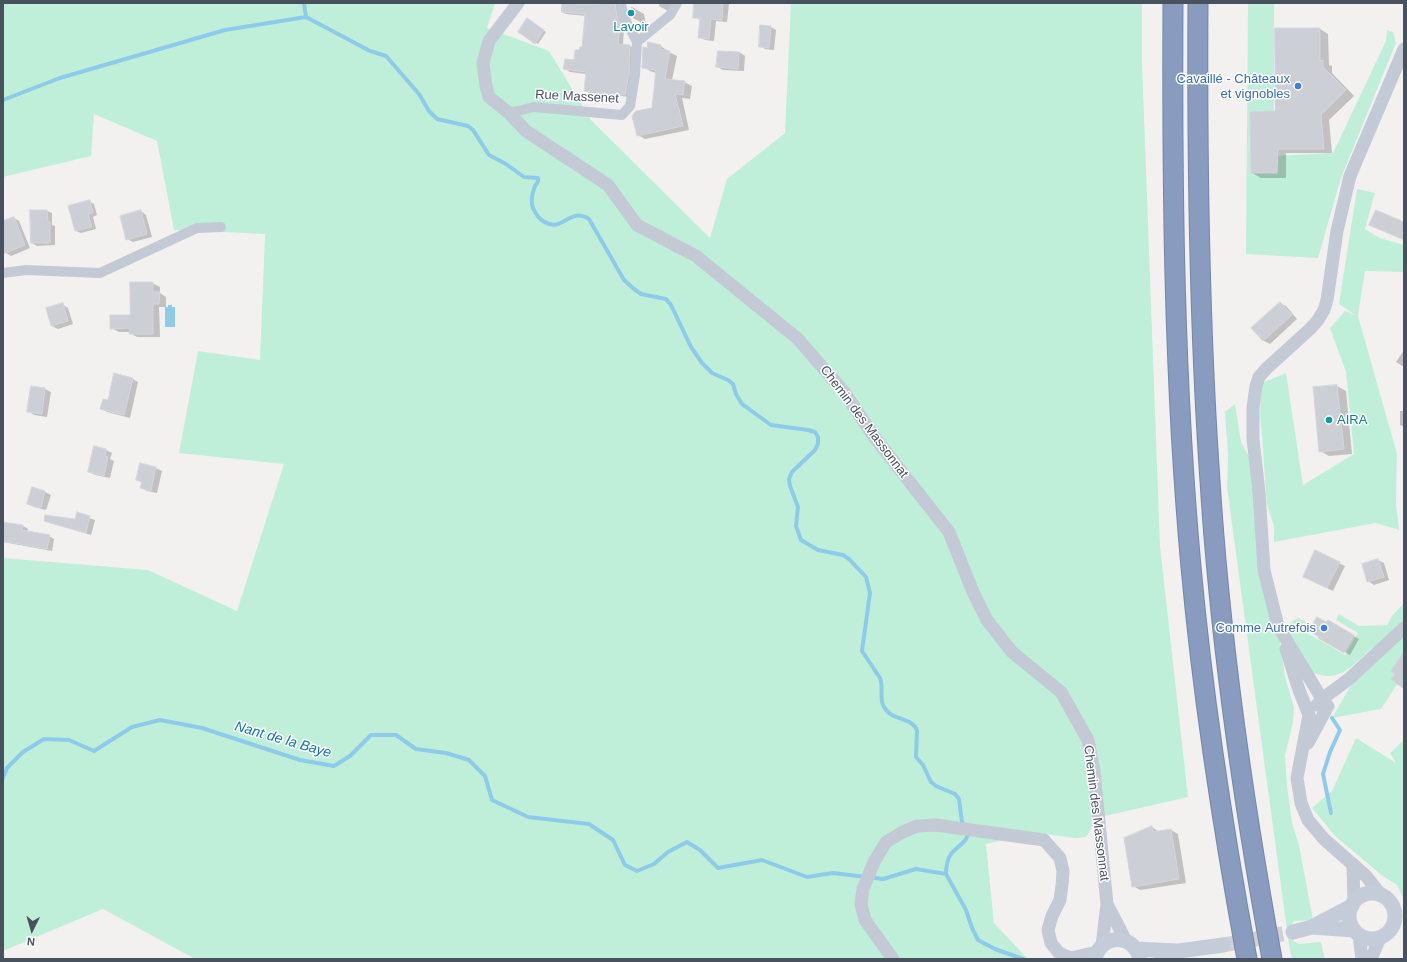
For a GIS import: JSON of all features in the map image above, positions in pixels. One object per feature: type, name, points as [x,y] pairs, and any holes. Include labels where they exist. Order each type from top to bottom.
[{"type":"highway","points":[[1173,3],[1173,148],[1176,338],[1184,484],[1191,568],[1209,728],[1220,804],[1247,959]]},
{"type":"highway","points":[[1198,3],[1202,341],[1210,482],[1223,632],[1233,714],[1246,810],[1272,959]]},
{"type":"main road","points":[[1293,932],[1312,927],[1353,904],[1362,896],[1368,894],[1381,895],[1391,904],[1395,915],[1391,929],[1380,938],[1368,939],[1356,933],[1312,927]]},
{"type":"main road","points":[[1353,904],[1349,913],[1350,921],[1356,933]]},
{"type":"main road","points":[[1098,952],[1114,940],[1134,950],[1179,952]]},
{"type":"main road","points":[[1160,959],[1179,952],[1223,945]]},
{"type":"street","name":"Chemin des Massonnat","points":[[518,3],[490,41],[483,63],[489,97],[509,113],[526,131],[608,186],[637,225],[696,256],[798,339],[844,392],[875,438],[949,532],[973,592],[987,620],[1012,652],[1061,692],[1088,740],[1094,771],[1107,904],[1098,952]]},
{"type":"street","points":[[621,3],[623,14],[637,42],[670,15],[677,3]]},
{"type":"street","name":"Rue Massenet","points":[[509,113],[534,107],[622,115],[630,106],[635,75],[637,42]]},
{"type":"street","points":[[1381,895],[1366,876],[1324,839],[1308,820],[1301,803],[1297,778],[1309,715],[1299,690],[1278,626],[1264,570],[1259,492],[1253,433],[1253,408],[1256,386],[1260,377],[1267,368],[1310,329],[1324,310],[1327,300],[1337,231],[1350,176],[1404,50]]},
{"type":"street","points":[[3,273],[26,270],[100,272],[197,228],[221,226]]},
{"type":"street","points":[[1278,626],[1323,706]]},
{"type":"street","points":[[1309,715],[1323,706],[1349,679],[1404,628]]},
{"type":"street","points":[[1301,755],[1323,706]]},
{"type":"street","points":[[893,959],[865,920],[861,904],[863,889],[874,862],[886,842],[917,826],[936,825],[1044,840],[1060,858],[1063,871],[1060,900],[1052,916],[1048,930],[1051,942],[1059,953],[1072,958],[1098,952]]},
{"type":"street","points":[[1353,866],[1353,904]]},
{"type":"street","name":"Chemin des Massonnat","points":[[1107,904],[1134,950]]},
{"type":"street","points":[[1356,933],[1362,959]]},
{"type":"street","points":[[1371,959],[1380,938]]},
{"type":"green space","points":[[3,3],[495,3],[487,28],[549,51],[591,120],[710,238],[727,179],[785,133],[791,3],[1142,3],[1142,62],[1160,546],[1188,797],[1092,819],[1093,826],[1086,837],[1076,838],[1036,833],[986,844],[994,923],[1028,959],[195,959],[103,909],[3,951],[3,558],[148,570],[237,611],[284,464],[179,453],[198,351],[260,360],[265,234],[174,230],[157,141],[94,114],[91,156],[3,177]]},
{"type":"green space","points":[[1248,3],[1274,3],[1274,156],[1333,153],[1386,41],[1387,30],[1393,32],[1396,43],[1341,178],[1318,258],[1246,254]]},
{"type":"green space","points":[[1357,189],[1375,193],[1365,229],[1380,238],[1404,245],[1404,272],[1365,271],[1358,316],[1397,454],[1396,503],[1399,530],[1376,523],[1274,542],[1274,526],[1267,505],[1260,411],[1262,383],[1286,373],[1303,485],[1354,454],[1346,372],[1330,328],[1345,311],[1355,315],[1339,304]]},
{"type":"green space","points":[[1235,404],[1241,442],[1253,464],[1259,492],[1285,677],[1294,707],[1293,723],[1285,755],[1287,785],[1292,823],[1299,845],[1313,920],[1294,921],[1289,929],[1291,939],[1298,944],[1321,942],[1325,959],[1292,959],[1289,945],[1227,487],[1228,455],[1225,412]]},
{"type":"green space","points":[[1404,603],[1404,674],[1381,709],[1332,718],[1373,647],[1355,664],[1342,673],[1326,676],[1316,674],[1312,672],[1307,665],[1287,629],[1290,623],[1298,618],[1305,621],[1309,627],[1307,633],[1345,655],[1358,633],[1336,620],[1339,614],[1359,626],[1387,625],[1392,616]]},
{"type":"green space","points":[[1356,738],[1396,763],[1390,753],[1404,740],[1404,900],[1397,885],[1384,877],[1335,836],[1312,808],[1332,791]]},
{"type":"water","points":[[168,305],[175,307],[175,327],[165,327],[165,307],[168,307]]},
{"type":"building","points":[[615,3],[617,16],[621,25],[618,44],[630,45],[629,74],[625,95],[584,91],[586,72],[563,69],[565,59],[574,60],[575,50],[579,50],[580,47],[582,47],[585,14],[562,12],[563,5]]},
{"type":"building","points":[[694,3],[723,3],[722,20],[711,19],[709,39],[698,38],[700,18],[693,18]]},
{"type":"building","points":[[527,18],[544,30],[535,44],[518,32]]},
{"type":"building","points":[[760,25],[771,26],[769,48],[759,47]]},
{"type":"building","name":"Cavaillé - Châteaux et vignobles","points":[[1275,28],[1320,28],[1320,61],[1323,60],[1323,67],[1346,90],[1321,115],[1324,149],[1278,149],[1277,173],[1251,173],[1250,112],[1275,111]]},
{"type":"building","points":[[648,42],[661,45],[660,49],[670,51],[665,79],[685,81],[683,95],[675,94],[683,126],[637,136],[632,116],[636,111],[652,108],[656,70],[642,68],[643,47],[647,48]]},
{"type":"building","points":[[718,51],[739,52],[738,69],[716,67]]},
{"type":"building","points":[[90,200],[93,213],[88,214],[92,227],[75,231],[68,206]]},
{"type":"building","points":[[30,210],[47,210],[48,222],[50,222],[50,243],[31,243]]},
{"type":"building","points":[[141,210],[147,234],[126,240],[120,216]]},
{"type":"building","points":[[1376,210],[1404,222],[1404,240],[1369,225]]},
{"type":"building","points":[[14,217],[25,245],[3,254],[3,221]]},
{"type":"building","points":[[130,282],[153,282],[153,292],[160,292],[159,304],[153,304],[153,334],[129,334],[130,328],[110,329],[110,315],[130,315]]},
{"type":"building","points":[[1280,302],[1292,315],[1263,341],[1251,328]]},
{"type":"building","points":[[63,303],[68,321],[51,326],[46,308]]},
{"type":"building","points":[[114,373],[133,378],[124,415],[100,409],[103,399],[108,400]]},
{"type":"building","name":"AIRA","points":[[1337,385],[1344,449],[1319,452],[1313,387]]},
{"type":"building","points":[[31,386],[45,388],[42,414],[27,412]]},
{"type":"building","points":[[94,446],[106,449],[105,456],[108,457],[104,476],[88,472]]},
{"type":"building","points":[[140,463],[156,467],[151,491],[140,488],[142,482],[136,480]]},
{"type":"building","points":[[32,487],[45,491],[41,508],[27,504]]},
{"type":"building","points":[[77,512],[90,516],[86,533],[44,521],[45,515],[75,519]]},
{"type":"building","points":[[3,522],[23,525],[22,530],[50,535],[47,549],[3,541]]},
{"type":"building","points":[[1315,550],[1340,562],[1327,588],[1303,577]]},
{"type":"building","points":[[1378,559],[1384,577],[1367,582],[1362,564]]},
{"type":"building","points":[[1317,617],[1326,622],[1328,620],[1354,635],[1344,653],[1309,631]]},
{"type":"building","points":[[1404,652],[1404,689],[1391,679],[1395,674],[1391,671]]},
{"type":"building","points":[[1152,826],[1153,832],[1171,829],[1179,879],[1132,887],[1124,838]]},
{"type":"waterway","points":[[304,3],[306,17],[370,51],[386,56],[419,94],[429,111],[437,119],[468,126],[473,130],[489,155],[506,164],[524,177],[538,178],[533,192],[532,205],[536,213],[544,222],[554,225],[577,216],[589,219],[624,280],[641,294],[666,299],[671,305],[691,347],[702,363],[712,373],[728,380],[733,384],[736,394],[742,404],[771,425],[815,432],[818,437],[818,444],[815,450],[792,472],[789,479],[798,507],[796,526],[801,540],[818,550],[843,555],[849,559],[866,577],[870,593],[862,651],[880,678],[883,704],[889,713],[909,722],[915,727],[917,731],[916,757],[923,765],[931,782],[936,786],[955,794],[959,799],[962,822],[965,826]]},
{"type":"waterway","points":[[3,100],[60,78],[225,30],[306,17]]},
{"type":"waterway","points":[[1331,813],[1323,774],[1330,752],[1340,730],[1332,718]]},
{"type":"waterway","name":"Nant de la Baye","points":[[3,778],[7,768],[23,752],[44,739],[69,740],[94,751],[132,727],[160,720],[202,728],[300,760],[334,766],[350,756],[371,735],[396,735],[416,749],[446,753],[469,760],[485,776],[492,800],[528,817],[589,824],[613,840],[625,865],[637,871],[654,864],[668,852],[687,842],[700,850],[718,868],[762,860],[807,877],[833,873],[883,879],[916,869],[946,874],[966,910],[978,940],[995,949],[1023,959]]},
{"type":"waterway","points":[[946,874],[950,856],[953,851],[967,838],[969,831]]},
{"type":"tunnel","points":[[1223,945],[1293,932]]},
{"type":"place","name":"Lavoir","points":[[631,13]]},
{"type":"place","name":"Cavaillé - Châteaux et vignobles","points":[[1298,86]]},
{"type":"place","name":"AIRA","points":[[1329,420]]},
{"type":"place","name":"Comme Autrefois","points":[[1324,628]]}]
